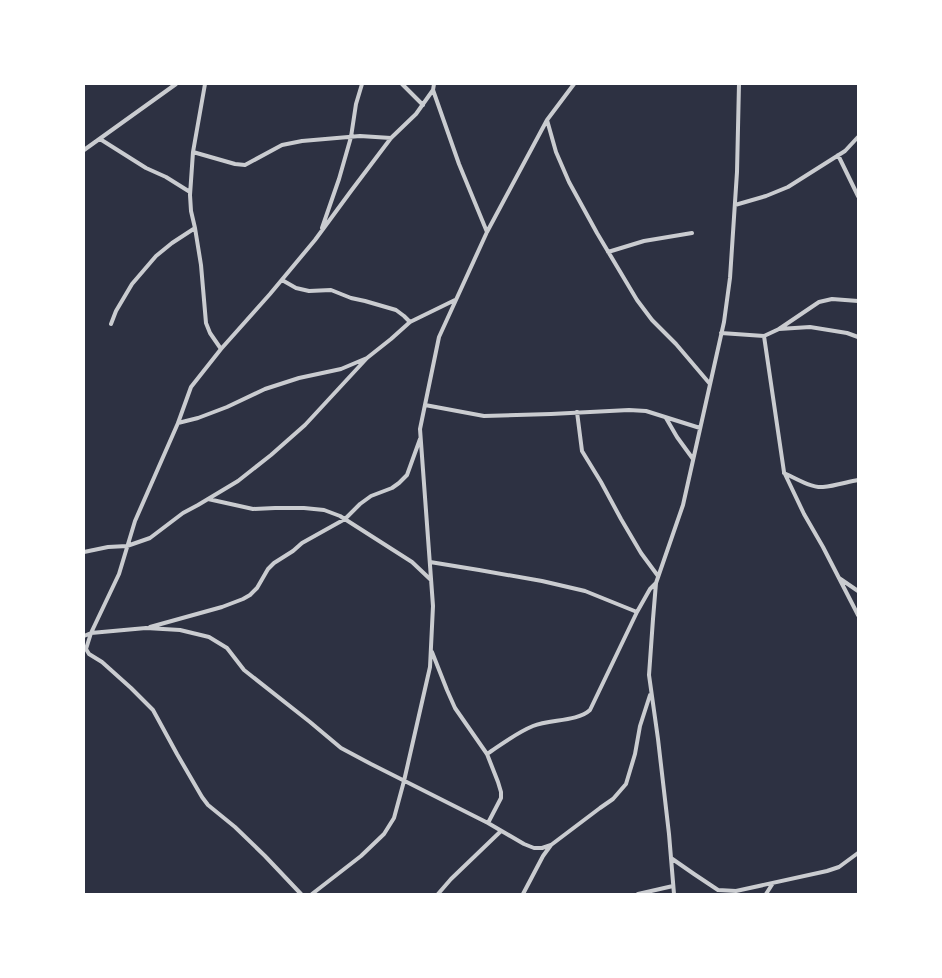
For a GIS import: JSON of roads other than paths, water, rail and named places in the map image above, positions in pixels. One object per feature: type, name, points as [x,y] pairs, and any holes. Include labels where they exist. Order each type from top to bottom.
[{"type":"street","points":[[84,150],[100,140],[176,84]]},
{"type":"street","points":[[205,84],[193,152],[190,192],[191,212],[201,265],[206,323],[210,333],[221,349]]},
{"type":"street","points":[[320,232],[339,179],[351,137],[356,104],[362,84]]},
{"type":"street","points":[[402,84],[423,105]]},
{"type":"street","points":[[301,894],[235,827],[208,805],[177,754],[154,710],[86,649],[91,633],[119,574],[135,521],[178,423],[191,386],[221,349],[282,280],[391,138],[416,114],[433,90],[434,84]]},
{"type":"street","points":[[312,894],[361,856],[384,834],[394,818],[430,667],[432,606],[431,580],[420,429],[439,338],[486,232],[547,120],[574,84]]},
{"type":"street","points":[[674,894],[672,858],[649,675],[656,583],[683,505],[724,322],[730,278],[735,205],[739,84]]},
{"type":"street","points":[[433,90],[459,164],[486,232]]},
{"type":"street","points":[[547,120],[556,152],[570,182],[597,234],[637,300],[652,320],[676,344],[710,384]]},
{"type":"street","points":[[193,152],[235,164],[245,165],[282,145],[302,141],[360,136],[391,138]]},
{"type":"street","points":[[735,205],[766,196],[788,187],[845,151],[858,137]]},
{"type":"street","points":[[100,140],[146,168],[166,177],[190,192]]},
{"type":"street","points":[[838,155],[858,196]]},
{"type":"street","points":[[111,324],[116,311],[132,284],[156,256],[172,243],[195,228]]},
{"type":"street","points":[[608,252],[644,242],[692,233]]},
{"type":"street","points":[[282,280],[296,288],[310,291],[331,290],[350,298],[396,310],[410,322]]},
{"type":"street","points":[[721,333],[764,336],[779,329],[819,302],[832,299],[858,300]]},
{"type":"street","points":[[84,552],[108,547],[127,546],[150,538],[182,513],[238,481],[271,455],[305,425],[367,358],[410,322],[456,300]]},
{"type":"street","points":[[779,329],[810,327],[847,333],[858,337]]},
{"type":"street","points":[[764,336],[784,472],[804,514],[858,615]]},
{"type":"street","points":[[178,423],[198,418],[227,407],[264,389],[299,378],[341,369],[367,358]]},
{"type":"street","points":[[425,405],[484,416],[629,410],[646,411],[700,428]]},
{"type":"street","points":[[577,412],[582,451],[641,553],[658,576]]},
{"type":"street","points":[[666,418],[677,437],[693,458]]},
{"type":"street","points":[[146,628],[216,609],[250,595],[257,588],[268,569],[274,563],[293,551],[302,543],[345,519],[360,504],[371,496],[392,488],[400,483],[407,475],[420,436]]},
{"type":"street","points":[[784,472],[799,480],[822,487],[858,480]]},
{"type":"street","points":[[208,499],[253,509],[304,508],[324,510],[340,516],[412,562],[431,580]]},
{"type":"street","points":[[430,562],[542,581],[585,591],[637,612]]},
{"type":"street","points":[[839,578],[858,591]]},
{"type":"street","points":[[487,754],[516,734],[534,726],[582,716],[590,710],[637,612],[648,593],[656,583]]},
{"type":"street","points":[[84,636],[91,633],[146,628],[180,630],[209,637],[227,648],[244,670],[341,748],[488,823],[524,844],[534,848],[542,848],[551,845]]},
{"type":"street","points":[[431,649],[455,708],[487,754],[498,782],[501,795],[488,823]]},
{"type":"street","points":[[523,894],[543,856],[551,845],[613,799],[626,784],[635,754],[640,726],[651,693]]},
{"type":"street","points":[[438,894],[451,879],[500,831]]},
{"type":"street","points":[[718,890],[736,891],[812,875],[839,867],[858,853]]},
{"type":"street","points":[[672,858],[723,894]]},
{"type":"street","points":[[766,894],[774,883]]},
{"type":"street","points":[[638,894],[673,886]]}]
